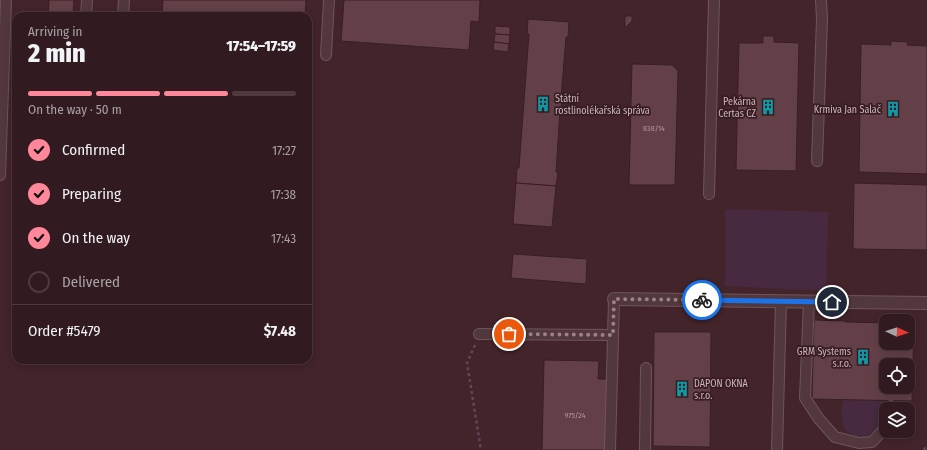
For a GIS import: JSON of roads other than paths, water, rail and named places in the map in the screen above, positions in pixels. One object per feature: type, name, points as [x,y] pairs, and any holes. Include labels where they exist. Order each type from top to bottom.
[{"type":"street","points":[[614,299],[927,303]]},
{"type":"lane","points":[[0,175],[6,0]]},
{"type":"lane","points":[[86,12],[87,0]]},
{"type":"lane","points":[[123,12],[124,0]]},
{"type":"lane","points":[[326,55],[329,0]]},
{"type":"lane","points":[[708,194],[714,0]]},
{"type":"lane","points":[[817,161],[821,0]]},
{"type":"lane","points":[[610,450],[614,299]]},
{"type":"lane","points":[[777,450],[781,301]]},
{"type":"lane","points":[[808,301],[805,398],[819,419],[835,437],[859,443],[872,442],[879,434]]},
{"type":"lane","points":[[479,334],[613,335]]},
{"type":"lane","points":[[646,368],[646,450]]},
{"type":"place","name":"Státní rostlinolékařská správa","points":[[543,104]]},
{"type":"place","name":"Pekárna Certas CZ","points":[[768,107]]},
{"type":"place","name":"Krmiva Jan Salač","points":[[893,109]]},
{"type":"place","name":"GRM Systems s.r.o.","points":[[863,357]]},
{"type":"place","name":"DAPON OKNA s.r.o.","points":[[682,389]]}]
